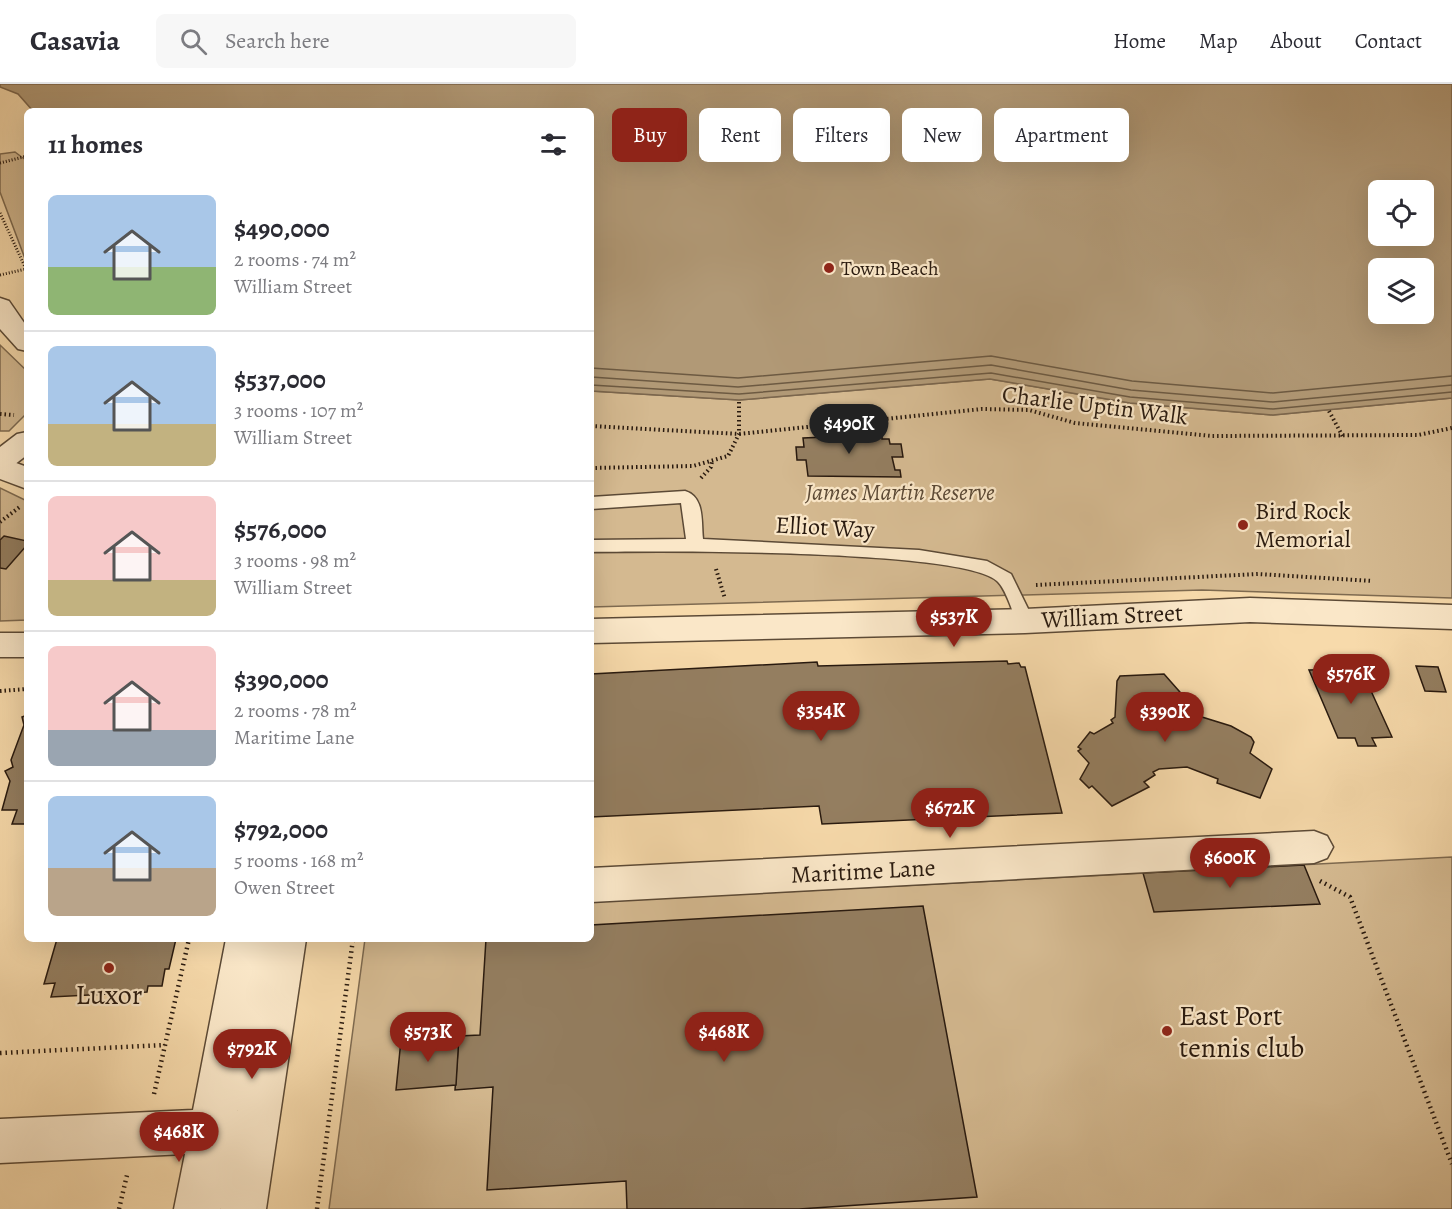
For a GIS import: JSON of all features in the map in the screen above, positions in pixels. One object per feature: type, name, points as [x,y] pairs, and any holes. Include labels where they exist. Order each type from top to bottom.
[{"type":"street","points":[[0,306],[6,320],[24,340]]},
{"type":"street","points":[[0,461],[24,443]]},
{"type":"street","points":[[0,467],[24,478]]},
{"type":"street","name":"William Street","points":[[594,631],[1025,621],[1250,610],[1452,617]]},
{"type":"street","points":[[0,645],[24,645]]},
{"type":"street","name":"Maritime Lane","points":[[594,885],[1314,859]]},
{"type":"street","points":[[197,1209],[245,942]]},
{"type":"street","points":[[243,1209],[286,942]]},
{"type":"street","points":[[0,1141],[255,1130]]},
{"type":"lane","points":[[594,503],[685,497],[691,502],[695,545]]},
{"type":"lane","name":"Elliot Way","points":[[594,546],[695,545],[919,556],[987,567],[1005,578],[1025,621]]},
{"type":"path","points":[[0,163],[24,157]]},
{"type":"path","points":[[0,213],[24,265]]},
{"type":"path","points":[[0,275],[24,269]]},
{"type":"path","points":[[594,468],[693,466],[728,456],[738,434],[739,400]]},
{"type":"path","name":"Charlie Uptin Walk","points":[[594,426],[738,434],[982,409],[1029,410],[1075,423],[1212,436],[1418,435],[1452,428]]},
{"type":"path","points":[[1329,411],[1344,437]]},
{"type":"path","points":[[711,467],[712,461]]},
{"type":"path","points":[[0,522],[24,503]]},
{"type":"path","points":[[715,565],[727,605]]},
{"type":"path","points":[[0,691],[24,689]]},
{"type":"path","points":[[1314,859],[1319,880],[1350,897],[1452,1164]]},
{"type":"path","points":[[155,1090],[188,942]]},
{"type":"path","points":[[317,1209],[353,942]]},
{"type":"path","points":[[0,1053],[165,1045]]},
{"type":"path","points":[[119,1209],[125,1182]]},
{"type":"green space","points":[[15,152],[24,159],[24,256],[0,192],[0,154]]},
{"type":"green space","points":[[0,345],[24,368],[24,416],[9,431],[0,431]]},
{"type":"green space","name":"James Martin Reserve","points":[[990,379],[1130,403],[1273,415],[1452,398],[1452,598],[1202,590],[594,607],[594,391],[739,400]]},
{"type":"green space","points":[[0,488],[24,500],[24,620],[0,621]]},
{"type":"green space","points":[[1452,857],[1452,1209],[329,1209],[365,942],[594,942],[594,902]]},
{"type":"water","points":[[0,84],[1452,84],[1452,398],[1273,415],[1130,403],[990,379],[739,400],[594,391],[594,108],[30,108],[18,94],[0,87]]},
{"type":"building","points":[[862,428],[863,440],[869,440],[868,436],[882,436],[882,439],[889,439],[890,444],[901,444],[903,457],[892,457],[895,470],[900,470],[901,477],[808,476],[806,460],[797,460],[796,447],[804,447],[803,438],[826,437],[825,429]]},
{"type":"building","points":[[4,536],[24,540],[24,548],[6,569],[0,568],[0,540]]},
{"type":"building","points":[[1007,661],[1008,664],[1019,663],[1021,667],[1025,667],[1062,813],[822,824],[819,806],[594,817],[594,674],[817,662],[818,666]]},
{"type":"building","points":[[1416,666],[1438,667],[1446,692],[1425,691]]},
{"type":"building","points":[[1361,669],[1392,737],[1372,738],[1376,746],[1358,746],[1355,738],[1338,738],[1309,670]]},
{"type":"building","points":[[1164,674],[1202,717],[1231,726],[1251,737],[1254,742],[1250,753],[1272,769],[1260,798],[1217,783],[1218,779],[1187,767],[1159,769],[1153,772],[1155,775],[1144,782],[1149,787],[1112,806],[1092,786],[1089,788],[1080,779],[1089,763],[1078,751],[1081,749],[1078,747],[1090,732],[1094,734],[1113,723],[1111,720],[1115,717],[1117,681],[1120,676]]},
{"type":"building","points":[[24,725],[24,824],[12,824],[17,810],[2,810],[10,781],[5,771],[13,767],[11,760]]},
{"type":"building","points":[[1304,865],[1320,904],[1154,912],[1143,873]]},
{"type":"building","points":[[923,906],[977,1197],[799,1209],[627,1209],[626,1181],[487,1190],[493,1087],[455,1090],[459,1036],[480,1035],[486,942],[594,942],[594,925]]},
{"type":"building","name":"Luxor","points":[[56,942],[175,942],[169,969],[165,969],[162,986],[148,986],[147,992],[51,997],[55,983],[44,984]]},
{"type":"building","points":[[459,1036],[456,1085],[396,1090],[401,1040]]},
{"type":"place","name":"Town Beach","points":[[829,268]]},
{"type":"place","name":"Bird Rock Memorial","points":[[1243,525]]},
{"type":"place","name":"Luxor","points":[[109,968]]},
{"type":"place","name":"East Port tennis club","points":[[1167,1031]]}]
